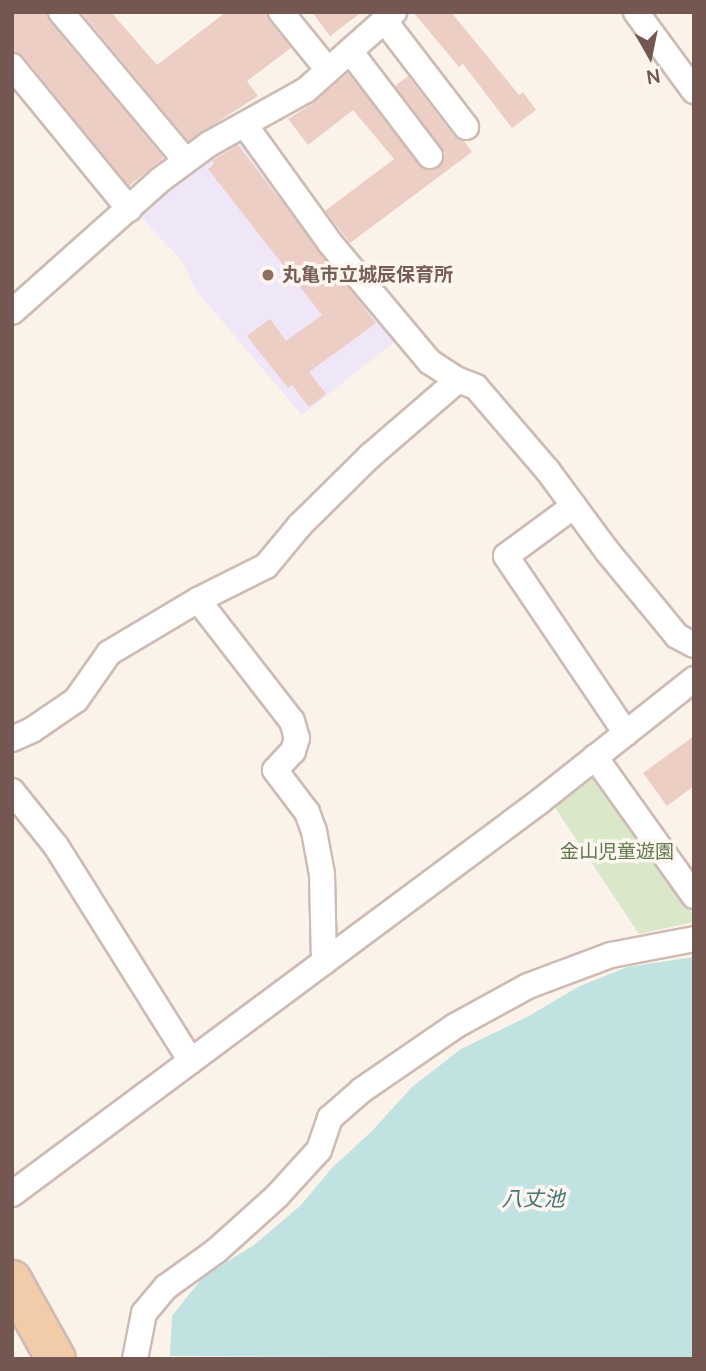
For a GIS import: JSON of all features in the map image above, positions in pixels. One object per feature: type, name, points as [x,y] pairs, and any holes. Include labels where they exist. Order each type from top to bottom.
[{"type":"main road","points":[[12,1280],[56,1359]]},
{"type":"street","points":[[61,12],[186,161]]},
{"type":"street","points":[[636,12],[694,91]]},
{"type":"street","points":[[289,15],[328,70]]},
{"type":"street","points":[[12,312],[186,161],[209,144],[306,90],[389,16],[466,127]]},
{"type":"street","points":[[350,51],[430,156]]},
{"type":"street","points":[[12,66],[129,209]]},
{"type":"street","points":[[245,125],[346,263],[430,362],[458,380],[476,387],[677,636],[694,645]]},
{"type":"street","points":[[12,739],[32,730],[76,700],[109,653],[198,600],[266,566],[300,525],[370,456],[458,380]]},
{"type":"street","points":[[574,506],[506,556],[626,733]]},
{"type":"street","points":[[198,600],[292,721],[297,738],[293,751],[275,770],[307,812],[314,831],[322,874],[324,962]]},
{"type":"street","points":[[12,1194],[324,962],[694,679]]},
{"type":"street","points":[[595,757],[694,896]]},
{"type":"street","points":[[12,791],[56,846],[191,1061]]},
{"type":"street","points":[[135,1359],[144,1313],[166,1287],[216,1251],[277,1196],[319,1150],[330,1118],[362,1090],[455,1026],[528,986],[611,956],[694,939]]},
{"type":"shaded area","name":"丸亀市立城辰保育所","points":[[238,136],[398,339],[302,415],[195,289],[183,262],[139,215],[143,206]]},
{"type":"green space","name":"金山児童遊園","points":[[591,776],[600,779],[694,917],[694,922],[639,934],[552,803]]},
{"type":"water","name":"八丈池","points":[[694,957],[694,1359],[170,1356],[172,1316],[203,1277],[254,1245],[300,1206],[332,1168],[372,1131],[412,1087],[461,1049],[527,1017],[578,987],[627,967]]},
{"type":"building","points":[[12,12],[46,12],[50,22],[164,158],[129,186],[24,57],[12,52]]},
{"type":"building","points":[[81,12],[111,12],[157,65],[226,12],[266,12],[269,21],[291,48],[247,81],[258,96],[188,141]]},
{"type":"building","points":[[312,12],[362,12],[330,36]]},
{"type":"building","points":[[413,12],[451,12],[519,95],[523,92],[536,110],[512,128],[463,64],[459,67]]},
{"type":"building","points":[[348,73],[424,169],[438,168],[445,153],[395,86],[408,76],[454,136],[464,141],[472,152],[350,243],[325,211],[394,159],[353,110],[308,145],[288,119],[316,101]]},
{"type":"building","points":[[238,145],[376,323],[309,372],[326,394],[309,407],[292,385],[288,388],[247,336],[270,319],[286,341],[322,315],[208,169],[214,164],[212,161]]},
{"type":"building","points":[[694,736],[694,786],[667,806],[643,773]]},
{"type":"place","name":"丸亀市立城辰保育所","points":[[268,275]]}]
